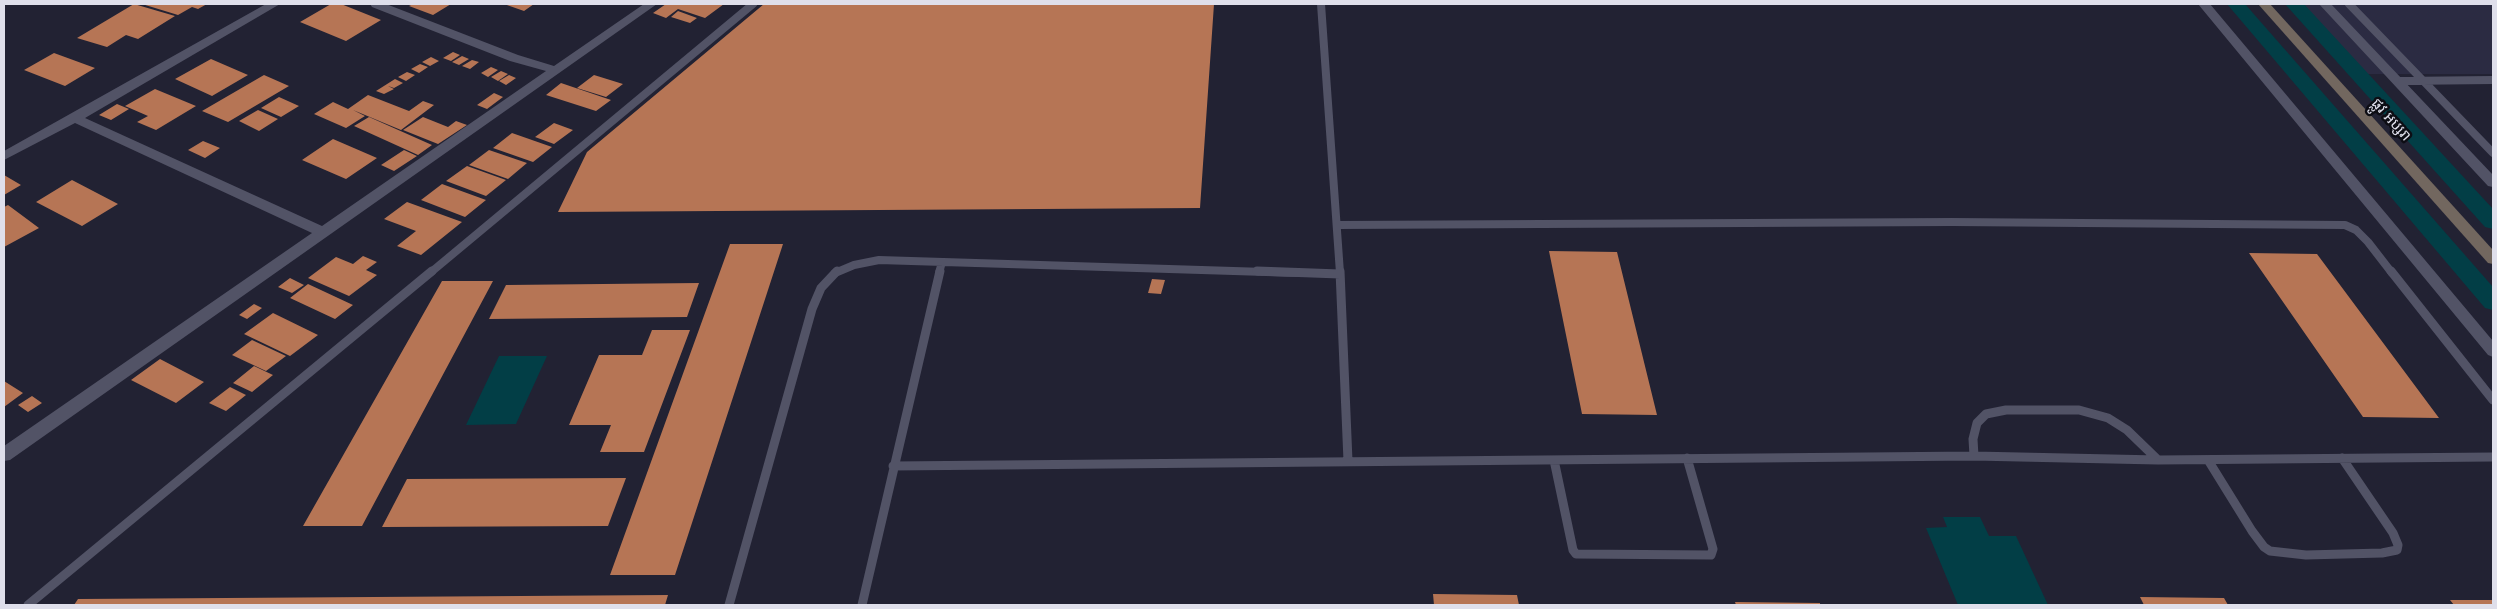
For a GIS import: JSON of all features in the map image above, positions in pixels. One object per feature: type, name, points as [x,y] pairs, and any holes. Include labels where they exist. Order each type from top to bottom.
[{"type":"street","points":[[4,156],[75,118],[274,4]]},
{"type":"street","points":[[376,4],[506,54],[555,70]]},
{"type":"street","points":[[4,454],[650,4]]},
{"type":"street","points":[[2204,4],[2493,351]]},
{"type":"street","name":"ផ្លូវ អប្សរា","points":[[2264,4],[2493,259]]},
{"type":"street","points":[[2325,4],[2493,183]]},
{"type":"street","points":[[75,118],[322,232]]},
{"type":"lane","points":[[28,605],[570,158],[753,4]]},
{"type":"lane","points":[[1321,4],[1340,274],[1348,461]]},
{"type":"lane","points":[[2349,4],[2493,153]]},
{"type":"lane","points":[[2398,81],[2489,80],[2493,89]]},
{"type":"lane","points":[[1337,225],[2050,222],[2345,225],[2356,230],[2368,242],[2493,400]]},
{"type":"lane","points":[[729,605],[812,309],[821,288],[837,272],[854,265],[879,260],[1340,274]]},
{"type":"lane","points":[[862,605],[942,262]]},
{"type":"lane","points":[[1974,456],[1973,439],[1977,423],[1986,414],[2006,410],[2079,410],[2108,418],[2127,430],[2158,460]]},
{"type":"lane","points":[[893,466],[1974,456],[2158,460],[2493,457]]},
{"type":"lane","points":[[1554,460],[1573,550],[1576,554],[1711,555],[1713,549],[1687,458]]},
{"type":"lane","points":[[2208,460],[2252,531],[2264,547],[2270,551],[2306,555],[2382,553],[2396,550],[2398,545],[2394,533],[2342,458]]},
{"type":"shaded area","points":[[2297,4],[2493,4],[2493,74],[2362,74]]},
{"type":"shaded area","points":[[499,356],[547,356],[516,424],[466,425]]},
{"type":"shaded area","points":[[1943,517],[1980,517],[1989,536],[2016,536],[2048,605],[1958,605],[1926,528],[1947,527]]},
{"type":"building","points":[[134,4],[175,16],[138,39],[126,35],[107,47],[77,38]]},
{"type":"building","points":[[142,4],[207,4],[198,9],[192,7],[178,15]]},
{"type":"building","points":[[331,4],[341,4],[381,20],[346,41],[300,22]]},
{"type":"building","points":[[413,4],[451,4],[433,15],[409,6]]},
{"type":"building","points":[[504,4],[534,4],[524,11]]},
{"type":"building","points":[[666,4],[724,4],[705,18],[678,9],[666,18],[653,13]]},
{"type":"building","points":[[764,4],[1214,4],[1200,208],[558,212],[587,152]]},
{"type":"building","points":[[678,11],[697,18],[690,23],[671,17]]},
{"type":"building","points":[[453,52],[460,55],[451,61],[443,58]]},
{"type":"building","points":[[54,53],[95,68],[65,86],[24,70]]},
{"type":"building","points":[[462,56],[469,59],[459,65],[452,62]]},
{"type":"building","points":[[431,57],[439,61],[430,66],[422,62]]},
{"type":"building","points":[[211,59],[248,75],[212,96],[175,79]]},
{"type":"building","points":[[472,60],[479,62],[470,69],[462,66]]},
{"type":"building","points":[[420,64],[428,67],[419,73],[411,69]]},
{"type":"building","points":[[491,67],[498,70],[488,77],[481,73]]},
{"type":"building","points":[[501,71],[508,74],[498,81],[491,77]]},
{"type":"building","points":[[407,72],[415,75],[406,81],[398,77]]},
{"type":"building","points":[[264,75],[289,86],[228,122],[202,111]]},
{"type":"building","points":[[509,75],[516,78],[506,85],[499,81]]},
{"type":"building","points":[[594,75],[623,84],[606,97],[577,88]]},
{"type":"building","points":[[395,79],[403,83],[394,88],[388,86],[394,89],[384,94],[376,91]]},
{"type":"building","points":[[561,83],[611,100],[596,111],[546,95]]},
{"type":"building","points":[[155,89],[196,106],[156,130],[137,122],[148,116],[125,106]]},
{"type":"building","points":[[494,93],[503,97],[487,109],[477,105]]},
{"type":"building","points":[[368,95],[409,111],[423,101],[434,105],[401,130],[353,110],[365,116],[346,128],[314,114],[333,102],[348,109]]},
{"type":"building","points":[[279,97],[299,106],[281,117],[261,108]]},
{"type":"building","points":[[117,104],[129,109],[111,120],[99,115]]},
{"type":"building","points":[[258,110],[278,119],[259,131],[239,121]]},
{"type":"building","points":[[369,117],[432,145],[418,155],[354,126]]},
{"type":"building","points":[[423,117],[448,127],[456,121],[467,125],[438,144],[403,130]]},
{"type":"building","points":[[554,123],[573,130],[554,144],[535,137]]},
{"type":"building","points":[[512,133],[552,147],[533,162],[493,148]]},
{"type":"building","points":[[333,139],[377,158],[346,179],[302,160]]},
{"type":"building","points":[[203,141],[220,148],[205,158],[188,150]]},
{"type":"building","points":[[404,150],[417,156],[394,171],[381,165]]},
{"type":"building","points":[[489,150],[527,163],[508,179],[469,165]]},
{"type":"building","points":[[467,166],[506,180],[486,196],[446,181]]},
{"type":"building","points":[[4,175],[21,185],[4,195]]},
{"type":"building","points":[[72,180],[118,204],[82,226],[36,202]]},
{"type":"building","points":[[442,184],[486,200],[465,217],[421,200]]},
{"type":"building","points":[[407,202],[462,222],[421,255],[397,246],[416,231],[384,219]]},
{"type":"building","points":[[8,205],[39,228],[4,247],[4,207]]},
{"type":"building","points":[[730,244],[783,244],[675,575],[610,575]]},
{"type":"building","points":[[1549,251],[1617,252],[1657,415],[1582,414]]},
{"type":"building","points":[[2249,253],[2317,254],[2439,418],[2363,417]]},
{"type":"building","points":[[363,256],[377,262],[366,270],[377,275],[349,296],[308,278],[336,257],[353,264]]},
{"type":"building","points":[[290,278],[304,285],[292,293],[278,287]]},
{"type":"building","points":[[1152,279],[1165,280],[1161,294],[1148,293]]},
{"type":"building","points":[[442,281],[493,281],[362,526],[303,526]]},
{"type":"building","points":[[699,283],[687,317],[489,319],[506,285]]},
{"type":"building","points":[[308,284],[353,305],[335,319],[290,298]]},
{"type":"building","points":[[254,304],[262,308],[247,319],[239,315]]},
{"type":"building","points":[[273,313],[318,335],[290,356],[244,334]]},
{"type":"building","points":[[652,330],[690,330],[644,452],[600,452],[611,425],[569,425],[599,355],[642,355]]},
{"type":"building","points":[[252,340],[286,356],[266,371],[232,355]]},
{"type":"building","points":[[160,359],[204,382],[176,403],[131,380]]},
{"type":"building","points":[[254,366],[273,375],[252,392],[233,383]]},
{"type":"building","points":[[4,381],[23,393],[4,407]]},
{"type":"building","points":[[230,387],[246,395],[226,411],[209,403]]},
{"type":"building","points":[[32,396],[42,403],[28,412],[18,405]]},
{"type":"building","points":[[626,478],[608,526],[382,527],[407,479]]},
{"type":"building","points":[[1433,594],[1517,595],[1519,605],[1434,605]]},
{"type":"building","points":[[668,595],[665,605],[74,605],[78,599]]},
{"type":"building","points":[[2140,597],[2224,598],[2228,605],[2144,605]]},
{"type":"building","points":[[2450,600],[2493,600],[2493,605],[2454,605]]},
{"type":"building","points":[[1735,602],[1820,603],[1820,605],[1736,605]]},
{"type":"waterway","points":[[2236,4],[2493,302]]},
{"type":"waterway","points":[[2294,4],[2493,222]]}]
